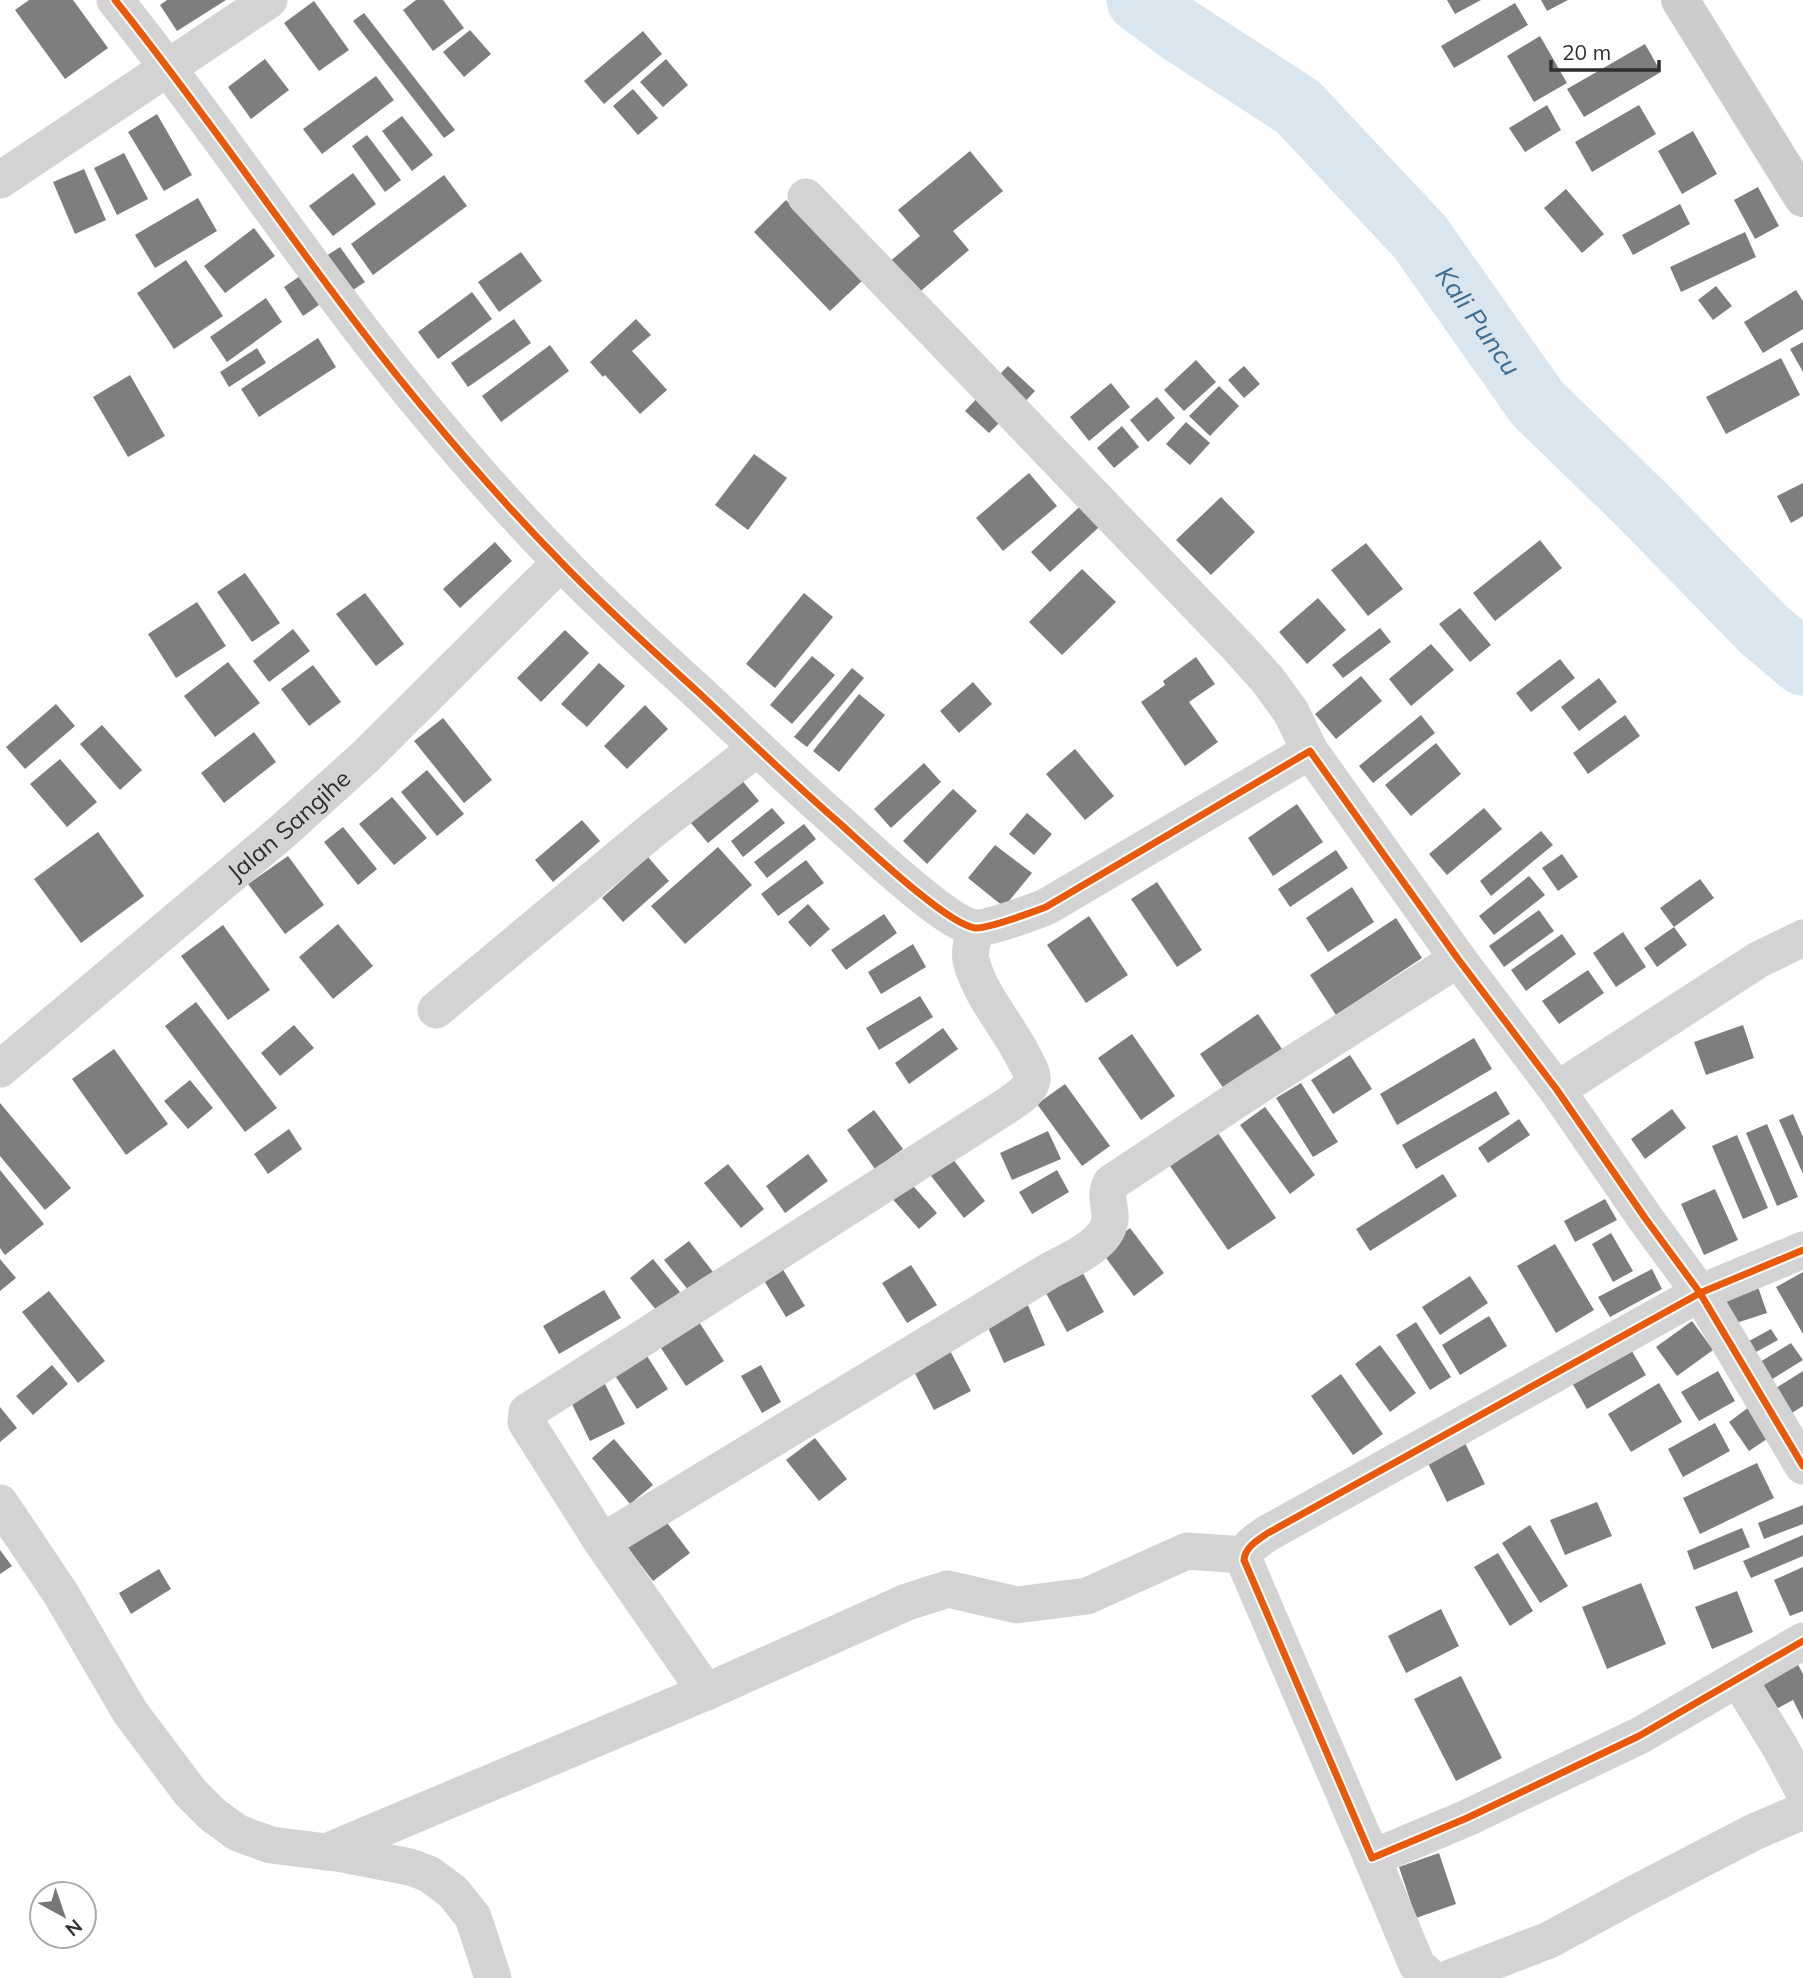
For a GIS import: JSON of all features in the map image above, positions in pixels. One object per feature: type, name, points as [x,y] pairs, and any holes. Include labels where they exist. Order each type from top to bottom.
[{"type":"main road","points":[[1680,0],[1803,198]]},
{"type":"street","points":[[115,0],[169,67],[364,335],[480,474],[561,562],[757,748],[905,882],[952,917],[976,928],[1010,920],[1046,907],[1310,751]]},
{"type":"street","points":[[0,180],[269,0]]},
{"type":"street","points":[[806,197],[1267,679],[1291,712],[1310,751],[1458,959],[1557,1090],[1700,1293],[1803,1465]]},
{"type":"street","name":"Jalan Sangihe","points":[[0,1069],[355,767],[561,562]]},
{"type":"street","points":[[436,1010],[614,862],[757,748]]},
{"type":"street","points":[[706,1692],[602,1542],[526,1422],[527,1412],[1025,1093],[1033,1076],[1023,1054],[983,989],[971,958],[976,928]]},
{"type":"street","points":[[1557,1090],[1758,960],[1803,938]]},
{"type":"street","points":[[602,1542],[1091,1248],[1110,1225],[1107,1197],[1111,1182],[1458,959]]},
{"type":"street","points":[[1431,1978],[1417,1965],[1246,1568],[1244,1555],[1253,1543],[1268,1533],[1700,1293],[1803,1250]]},
{"type":"street","points":[[0,1503],[61,1594],[130,1712],[190,1792],[213,1815],[238,1833],[271,1845],[410,1867],[429,1874],[453,1892],[473,1917],[493,1978]]},
{"type":"street","points":[[327,1852],[706,1692],[907,1602],[948,1589],[1017,1605],[1087,1596],[1187,1551],[1244,1555]]},
{"type":"street","points":[[1371,1858],[1468,1818],[1639,1736],[1803,1642]]},
{"type":"street","points":[[1739,1680],[1803,1790]]},
{"type":"street","points":[[1450,1978],[1549,1940],[1742,1838],[1803,1811]]},
{"type":"building","points":[[29,0],[73,0],[108,48],[65,79],[15,10]]},
{"type":"building","points":[[167,0],[226,0],[177,31],[160,5]]},
{"type":"building","points":[[416,0],[443,0],[464,28],[433,51],[403,10]]},
{"type":"building","points":[[1447,0],[1481,0],[1455,14]]},
{"type":"building","points":[[1541,0],[1568,0],[1547,11]]},
{"type":"building","points":[[314,1],[349,50],[319,71],[284,23]]},
{"type":"building","points":[[1515,3],[1528,25],[1454,68],[1441,46]]},
{"type":"building","points":[[364,13],[455,130],[444,138],[353,21]]},
{"type":"building","points":[[470,30],[491,54],[464,77],[443,52]]},
{"type":"building","points":[[643,31],[662,54],[604,104],[584,81]]},
{"type":"building","points":[[1540,36],[1567,83],[1534,102],[1507,56]]},
{"type":"building","points":[[1645,44],[1661,72],[1584,117],[1567,89]]},
{"type":"building","points":[[265,59],[289,90],[251,119],[228,87]]},
{"type":"building","points":[[666,59],[688,85],[663,107],[640,82]]},
{"type":"building","points":[[376,76],[394,100],[322,154],[303,129]]},
{"type":"building","points":[[633,89],[658,118],[638,135],[613,106]]},
{"type":"building","points":[[1547,105],[1561,130],[1525,152],[1509,128]]},
{"type":"building","points":[[1639,105],[1656,134],[1592,172],[1575,142]]},
{"type":"building","points":[[157,114],[192,175],[164,191],[128,132]]},
{"type":"building","points":[[402,116],[433,155],[412,171],[382,131]]},
{"type":"building","points":[[1693,131],[1717,174],[1682,194],[1658,151]]},
{"type":"building","points":[[367,135],[401,180],[385,192],[352,146]]},
{"type":"building","points":[[970,151],[1003,191],[953,231],[969,250],[915,296],[888,263],[920,236],[898,210]]},
{"type":"building","points":[[124,153],[148,199],[117,215],[94,168]]},
{"type":"building","points":[[84,169],[106,220],[75,234],[53,182]]},
{"type":"building","points":[[353,173],[376,204],[333,236],[309,206]]},
{"type":"building","points":[[444,175],[467,206],[373,275],[351,244]]},
{"type":"building","points":[[1758,187],[1779,226],[1755,239],[1734,200]]},
{"type":"building","points":[[1566,189],[1604,234],[1582,253],[1544,208]]},
{"type":"building","points":[[198,198],[217,231],[155,268],[135,235]]},
{"type":"building","points":[[786,200],[863,280],[830,311],[754,232]]},
{"type":"building","points":[[1680,204],[1690,224],[1633,255],[1622,235]]},
{"type":"building","points":[[254,228],[275,256],[225,293],[204,266]]},
{"type":"building","points":[[1745,232],[1756,257],[1681,292],[1670,267]]},
{"type":"building","points":[[340,247],[365,282],[347,294],[323,258]]},
{"type":"building","points":[[521,252],[542,281],[499,312],[478,282]]},
{"type":"building","points":[[186,260],[223,316],[174,349],[137,293]]},
{"type":"building","points":[[300,276],[319,305],[303,316],[284,287]]},
{"type":"building","points":[[1716,286],[1732,306],[1713,320],[1698,300]]},
{"type":"building","points":[[1796,290],[1803,301],[1803,329],[1763,353],[1744,322]]},
{"type":"building","points":[[472,292],[492,319],[438,359],[418,332]]},
{"type":"building","points":[[266,298],[282,322],[227,362],[210,337]]},
{"type":"building","points":[[514,319],[531,343],[468,387],[451,363]]},
{"type":"building","points":[[636,319],[651,335],[632,351],[667,390],[640,414],[590,362]]},
{"type":"building","points":[[318,338],[336,367],[259,417],[241,389]]},
{"type":"building","points":[[1803,342],[1803,372],[1790,349]]},
{"type":"building","points":[[550,345],[569,371],[501,422],[482,396]]},
{"type":"building","points":[[257,348],[266,363],[229,387],[220,372]]},
{"type":"building","points":[[1781,358],[1800,395],[1726,434],[1706,397]]},
{"type":"building","points":[[1196,360],[1216,382],[1184,411],[1164,390]]},
{"type":"building","points":[[1008,366],[1035,391],[1019,408],[992,382]]},
{"type":"building","points":[[1244,366],[1260,384],[1244,398],[1228,380]]},
{"type":"building","points":[[130,375],[165,436],[128,457],[93,397]]},
{"type":"building","points":[[1111,383],[1130,407],[1089,441],[1070,417]]},
{"type":"building","points":[[1219,386],[1239,406],[1210,436],[1189,416]]},
{"type":"building","points":[[980,395],[1004,418],[989,433],[965,411]]},
{"type":"building","points":[[1157,397],[1175,418],[1148,442],[1130,420]]},
{"type":"building","points":[[1186,422],[1210,443],[1190,465],[1166,444]]},
{"type":"building","points":[[1122,426],[1139,447],[1114,468],[1097,448]]},
{"type":"building","points":[[754,454],[787,478],[748,530],[715,505]]},
{"type":"building","points":[[1029,473],[1057,506],[1003,551],[976,518]]},
{"type":"building","points":[[1803,483],[1803,516],[1791,523],[1777,496]]},
{"type":"building","points":[[1221,497],[1255,532],[1211,575],[1176,540]]},
{"type":"building","points":[[1089,498],[1108,519],[1050,572],[1031,552]]},
{"type":"building","points":[[1540,540],[1562,568],[1495,621],[1473,593]]},
{"type":"building","points":[[495,542],[512,561],[460,608],[443,589]]},
{"type":"building","points":[[1366,543],[1403,589],[1368,616],[1331,570]]},
{"type":"building","points":[[1082,569],[1116,602],[1062,655],[1029,622]]},
{"type":"building","points":[[245,573],[280,623],[252,642],[217,592]]},
{"type":"building","points":[[365,593],[404,644],[376,666],[336,614]]},
{"type":"building","points":[[804,593],[833,617],[775,688],[746,664]]},
{"type":"building","points":[[1318,598],[1346,630],[1307,664],[1279,632]]},
{"type":"building","points":[[197,602],[226,646],[176,678],[148,634]]},
{"type":"building","points":[[1460,608],[1491,645],[1470,662],[1439,624]]},
{"type":"building","points":[[1380,628],[1391,642],[1343,678],[1332,665]]},
{"type":"building","points":[[293,629],[310,651],[269,682],[253,661]]},
{"type":"building","points":[[565,630],[589,653],[541,702],[517,678]]},
{"type":"building","points":[[1431,644],[1454,670],[1411,706],[1389,679]]},
{"type":"building","points":[[812,656],[835,675],[792,724],[770,705]]},
{"type":"building","points":[[1196,657],[1215,684],[1189,702],[1218,742],[1185,766],[1141,702],[1165,685],[1163,681]]},
{"type":"building","points":[[1560,659],[1575,678],[1531,712],[1516,693]]},
{"type":"building","points":[[228,662],[260,703],[215,737],[184,696]]},
{"type":"building","points":[[599,663],[625,686],[587,727],[561,704]]},
{"type":"building","points":[[313,665],[341,702],[309,726],[281,689]]},
{"type":"building","points":[[852,668],[864,678],[807,747],[794,737]]},
{"type":"building","points":[[1361,676],[1382,701],[1336,739],[1315,714]]},
{"type":"building","points":[[1599,678],[1617,702],[1579,731],[1561,707]]},
{"type":"building","points":[[973,682],[992,704],[959,733],[940,711]]},
{"type":"building","points":[[859,694],[885,715],[839,772],[813,751]]},
{"type":"building","points":[[56,704],[75,726],[25,769],[6,747]]},
{"type":"building","points":[[645,705],[668,729],[627,769],[604,746]]},
{"type":"building","points":[[1421,715],[1435,733],[1373,783],[1359,766]]},
{"type":"building","points":[[1625,715],[1640,736],[1588,774],[1573,753]]},
{"type":"building","points":[[443,718],[492,780],[464,803],[414,741]]},
{"type":"building","points":[[102,725],[142,770],[120,790],[80,744]]},
{"type":"building","points":[[254,732],[276,762],[224,803],[201,773]]},
{"type":"building","points":[[1436,743],[1461,774],[1411,816],[1385,785]]},
{"type":"building","points":[[1075,749],[1114,796],[1085,820],[1046,774]]},
{"type":"building","points":[[60,759],[97,802],[67,827],[30,784]]},
{"type":"building","points":[[924,763],[941,782],[891,828],[874,809]]},
{"type":"building","points":[[427,770],[464,814],[437,836],[401,792]]},
{"type":"building","points":[[736,773],[759,801],[708,843],[684,815]]},
{"type":"building","points":[[953,789],[977,811],[927,864],[903,841]]},
{"type":"building","points":[[392,797],[427,838],[394,865],[359,824]]},
{"type":"building","points":[[1297,804],[1323,842],[1273,876],[1248,838]]},
{"type":"building","points":[[772,808],[785,823],[743,857],[731,841]]},
{"type":"building","points":[[1484,808],[1502,829],[1447,875],[1429,854]]},
{"type":"building","points":[[1027,813],[1052,834],[1034,855],[1009,834]]},
{"type":"building","points":[[582,820],[600,841],[553,882],[535,860]]},
{"type":"building","points":[[804,824],[816,839],[767,878],[754,862]]},
{"type":"building","points":[[343,827],[377,869],[358,885],[324,842]]},
{"type":"building","points":[[1541,831],[1553,845],[1491,896],[1480,881]]},
{"type":"building","points":[[98,832],[144,896],[81,943],[34,879]]},
{"type":"building","points":[[995,845],[1032,873],[1004,907],[968,878]]},
{"type":"building","points":[[718,847],[752,885],[685,944],[651,906]]},
{"type":"building","points":[[1336,850],[1348,868],[1290,907],[1278,889]]},
{"type":"building","points":[[1562,854],[1578,877],[1558,891],[1542,868]]},
{"type":"building","points":[[288,856],[324,905],[285,934],[248,884]]},
{"type":"building","points":[[648,857],[669,881],[623,922],[602,898]]},
{"type":"building","points":[[806,860],[824,883],[778,916],[761,894]]},
{"type":"building","points":[[1529,876],[1545,895],[1494,935],[1479,916]]},
{"type":"building","points":[[1700,879],[1714,898],[1674,927],[1660,908]]},
{"type":"building","points":[[1157,882],[1202,950],[1177,967],[1131,899]]},
{"type":"building","points":[[1352,887],[1374,922],[1328,952],[1306,918]]},
{"type":"building","points":[[808,904],[830,929],[810,947],[788,922]]},
{"type":"building","points":[[1539,910],[1554,931],[1504,967],[1489,946]]},
{"type":"building","points":[[884,914],[897,933],[846,970],[831,950]]},
{"type":"building","points":[[1089,916],[1128,975],[1086,1003],[1047,945]]},
{"type":"building","points":[[1396,918],[1422,958],[1336,1015],[1310,975]]},
{"type":"building","points":[[338,924],[373,966],[333,999],[299,957]]},
{"type":"building","points":[[223,925],[270,990],[228,1020],[181,956]]},
{"type":"building","points":[[1674,927],[1687,945],[1657,967],[1644,948]]},
{"type":"building","points":[[1623,932],[1646,967],[1616,987],[1593,953]]},
{"type":"building","points":[[1562,934],[1576,954],[1526,991],[1511,970]]},
{"type":"building","points":[[913,944],[926,967],[881,994],[868,972]]},
{"type":"building","points":[[1588,970],[1604,993],[1559,1024],[1542,1001]]},
{"type":"building","points":[[920,996],[933,1017],[879,1050],[866,1028]]},
{"type":"building","points":[[196,1002],[277,1108],[245,1132],[165,1026]]},
{"type":"building","points":[[1258,1014],[1282,1049],[1224,1089],[1200,1054]]},
{"type":"building","points":[[294,1025],[314,1048],[280,1076],[261,1053]]},
{"type":"building","points":[[1743,1025],[1754,1058],[1706,1075],[1694,1042]]},
{"type":"building","points":[[943,1028],[958,1049],[909,1084],[895,1063]]},
{"type":"building","points":[[1132,1034],[1175,1096],[1141,1120],[1098,1058]]},
{"type":"building","points":[[1474,1038],[1492,1069],[1397,1125],[1380,1094]]},
{"type":"building","points":[[114,1049],[168,1124],[126,1155],[72,1079]]},
{"type":"building","points":[[1350,1055],[1372,1089],[1333,1114],[1311,1080]]},
{"type":"building","points":[[190,1080],[213,1108],[188,1129],[164,1101]]},
{"type":"building","points":[[1301,1083],[1338,1142],[1313,1157],[1276,1098]]},
{"type":"building","points":[[1065,1084],[1110,1146],[1082,1166],[1037,1104]]},
{"type":"building","points":[[1496,1091],[1510,1114],[1416,1169],[1402,1145]]},
{"type":"building","points":[[0,1103],[71,1188],[45,1210],[0,1156]]},
{"type":"building","points":[[1265,1107],[1315,1175],[1290,1194],[1240,1125]]},
{"type":"building","points":[[1672,1109],[1686,1128],[1645,1159],[1631,1139]]},
{"type":"building","points":[[874,1110],[903,1149],[875,1169],[847,1130]]},
{"type":"building","points":[[1793,1114],[1803,1137],[1803,1174],[1779,1120]]},
{"type":"building","points":[[1519,1119],[1530,1135],[1488,1163],[1478,1148]]},
{"type":"building","points":[[1767,1124],[1798,1197],[1777,1206],[1746,1133]]},
{"type":"building","points":[[289,1129],[302,1149],[268,1174],[254,1154]]},
{"type":"building","points":[[1048,1131],[1061,1159],[1012,1180],[1000,1153]]},
{"type":"building","points":[[1218,1133],[1276,1218],[1228,1250],[1170,1166]]},
{"type":"building","points":[[1737,1135],[1768,1208],[1743,1219],[1712,1146]]},
{"type":"building","points":[[946,1150],[985,1201],[964,1218],[924,1167]]},
{"type":"building","points":[[808,1154],[828,1181],[785,1213],[766,1186]]},
{"type":"building","points":[[728,1164],[764,1209],[741,1228],[704,1183]]},
{"type":"building","points":[[0,1170],[44,1224],[5,1255],[0,1248]]},
{"type":"building","points":[[1057,1170],[1069,1192],[1032,1214],[1019,1192]]},
{"type":"building","points":[[1443,1174],[1457,1196],[1370,1251],[1356,1229]]},
{"type":"building","points":[[907,1179],[937,1213],[919,1229],[889,1195]]},
{"type":"building","points":[[1715,1189],[1738,1240],[1704,1255],[1681,1204]]},
{"type":"building","points":[[1605,1199],[1617,1220],[1575,1242],[1564,1221]]},
{"type":"building","points":[[1130,1228],[1164,1273],[1134,1296],[1101,1251]]},
{"type":"building","points":[[1611,1233],[1633,1271],[1613,1282],[1592,1244]]},
{"type":"building","points":[[689,1241],[713,1272],[689,1291],[664,1260]]},
{"type":"building","points":[[1555,1244],[1594,1310],[1556,1333],[1517,1266]]},
{"type":"building","points":[[776,1258],[805,1306],[786,1317],[757,1269]]},
{"type":"building","points":[[0,1259],[16,1278],[0,1291]]},
{"type":"building","points":[[653,1259],[680,1292],[657,1311],[630,1278]]},
{"type":"building","points":[[1078,1264],[1104,1312],[1067,1332],[1041,1284]]},
{"type":"building","points":[[911,1265],[937,1305],[907,1323],[882,1283]]},
{"type":"building","points":[[1652,1269],[1662,1289],[1610,1317],[1598,1297]]},
{"type":"building","points":[[1803,1272],[1803,1334],[1776,1287]]},
{"type":"building","points":[[1470,1276],[1488,1303],[1440,1335],[1422,1307]]},
{"type":"building","points":[[1756,1281],[1767,1313],[1730,1325],[1719,1294]]},
{"type":"building","points":[[604,1290],[621,1318],[559,1354],[543,1326]]},
{"type":"building","points":[[49,1291],[105,1361],[78,1383],[22,1312]]},
{"type":"building","points":[[1023,1294],[1045,1345],[1004,1363],[981,1312]]},
{"type":"building","points":[[694,1314],[724,1361],[686,1386],[655,1339]]},
{"type":"building","points":[[1489,1316],[1507,1346],[1460,1375],[1442,1345]]},
{"type":"building","points":[[1692,1321],[1713,1350],[1677,1376],[1656,1347]]},
{"type":"building","points":[[1416,1322],[1451,1377],[1430,1390],[1396,1335]]},
{"type":"building","points":[[1771,1329],[1778,1340],[1745,1358],[1738,1347]]},
{"type":"building","points":[[946,1343],[971,1391],[934,1410],[909,1362]]},
{"type":"building","points":[[1791,1343],[1803,1360],[1766,1383],[1755,1365]]},
{"type":"building","points":[[1380,1345],[1416,1393],[1390,1412],[1355,1364]]},
{"type":"building","points":[[642,1348],[668,1389],[637,1409],[610,1368]]},
{"type":"building","points":[[1630,1348],[1646,1375],[1587,1409],[1571,1381]]},
{"type":"building","points":[[52,1365],[68,1384],[33,1415],[16,1396]]},
{"type":"building","points":[[761,1365],[781,1402],[762,1413],[741,1376]]},
{"type":"building","points":[[1718,1371],[1735,1401],[1699,1421],[1681,1392]]},
{"type":"building","points":[[1803,1371],[1803,1406],[1787,1416],[1771,1391]]},
{"type":"building","points":[[1341,1374],[1383,1434],[1353,1455],[1311,1396]]},
{"type":"building","points":[[603,1380],[625,1424],[590,1441],[569,1398]]},
{"type":"building","points":[[1659,1383],[1682,1422],[1631,1452],[1608,1414]]},
{"type":"building","points":[[0,1407],[17,1428],[0,1442]]},
{"type":"building","points":[[1749,1407],[1770,1437],[1749,1451],[1729,1422]]},
{"type":"building","points":[[1715,1423],[1730,1451],[1683,1477],[1668,1449]]},
{"type":"building","points":[[815,1438],[847,1479],[819,1501],[786,1460]]},
{"type":"building","points":[[614,1439],[653,1485],[630,1504],[592,1458]]},
{"type":"building","points":[[1464,1441],[1485,1484],[1447,1502],[1426,1459]]},
{"type":"building","points":[[1757,1463],[1774,1498],[1700,1534],[1683,1498]]},
{"type":"building","points":[[1597,1502],[1612,1536],[1565,1555],[1550,1520]]},
{"type":"building","points":[[1803,1505],[1803,1524],[1764,1539],[1758,1523]]},
{"type":"building","points":[[659,1512],[690,1553],[653,1581],[622,1540]]},
{"type":"building","points":[[1530,1525],[1568,1586],[1540,1603],[1502,1543]]},
{"type":"building","points":[[1742,1528],[1750,1547],[1694,1570],[1687,1551]]},
{"type":"building","points":[[1803,1535],[1803,1556],[1751,1578],[1743,1561]]},
{"type":"building","points":[[0,1550],[12,1566],[0,1574]]},
{"type":"building","points":[[1498,1553],[1533,1611],[1510,1626],[1474,1567]]},
{"type":"building","points":[[1803,1567],[1803,1611],[1790,1616],[1774,1580]]},
{"type":"building","points":[[159,1569],[171,1589],[131,1614],[119,1593]]},
{"type":"building","points":[[1641,1583],[1666,1644],[1607,1669],[1582,1607]]},
{"type":"building","points":[[1737,1591],[1753,1632],[1712,1649],[1695,1607]]},
{"type":"building","points":[[1441,1609],[1459,1646],[1406,1673],[1388,1636]]},
{"type":"building","points":[[1793,1655],[1803,1674],[1803,1720],[1793,1700],[1776,1709],[1757,1673]]},
{"type":"building","points":[[1461,1676],[1502,1758],[1456,1781],[1414,1699]]},
{"type":"building","points":[[1439,1853],[1456,1904],[1416,1918],[1399,1867]]},
{"type":"waterway","name":"Kali Puncu","points":[[1139,0],[1178,29],[1298,107],[1420,237],[1537,403],[1643,506],[1763,629],[1803,663]]},
{"type":"cycle path","points":[[115,0],[155,50],[384,360],[508,506],[628,628],[819,805],[904,881],[945,913],[962,923],[981,928],[1046,907],[1310,751],[1458,959],[1557,1090],[1700,1293],[1803,1466]]},
{"type":"cycle path","points":[[1803,1250],[1700,1293],[1268,1533],[1249,1548],[1244,1560],[1372,1858],[1467,1818],[1639,1736],[1803,1641]]}]
